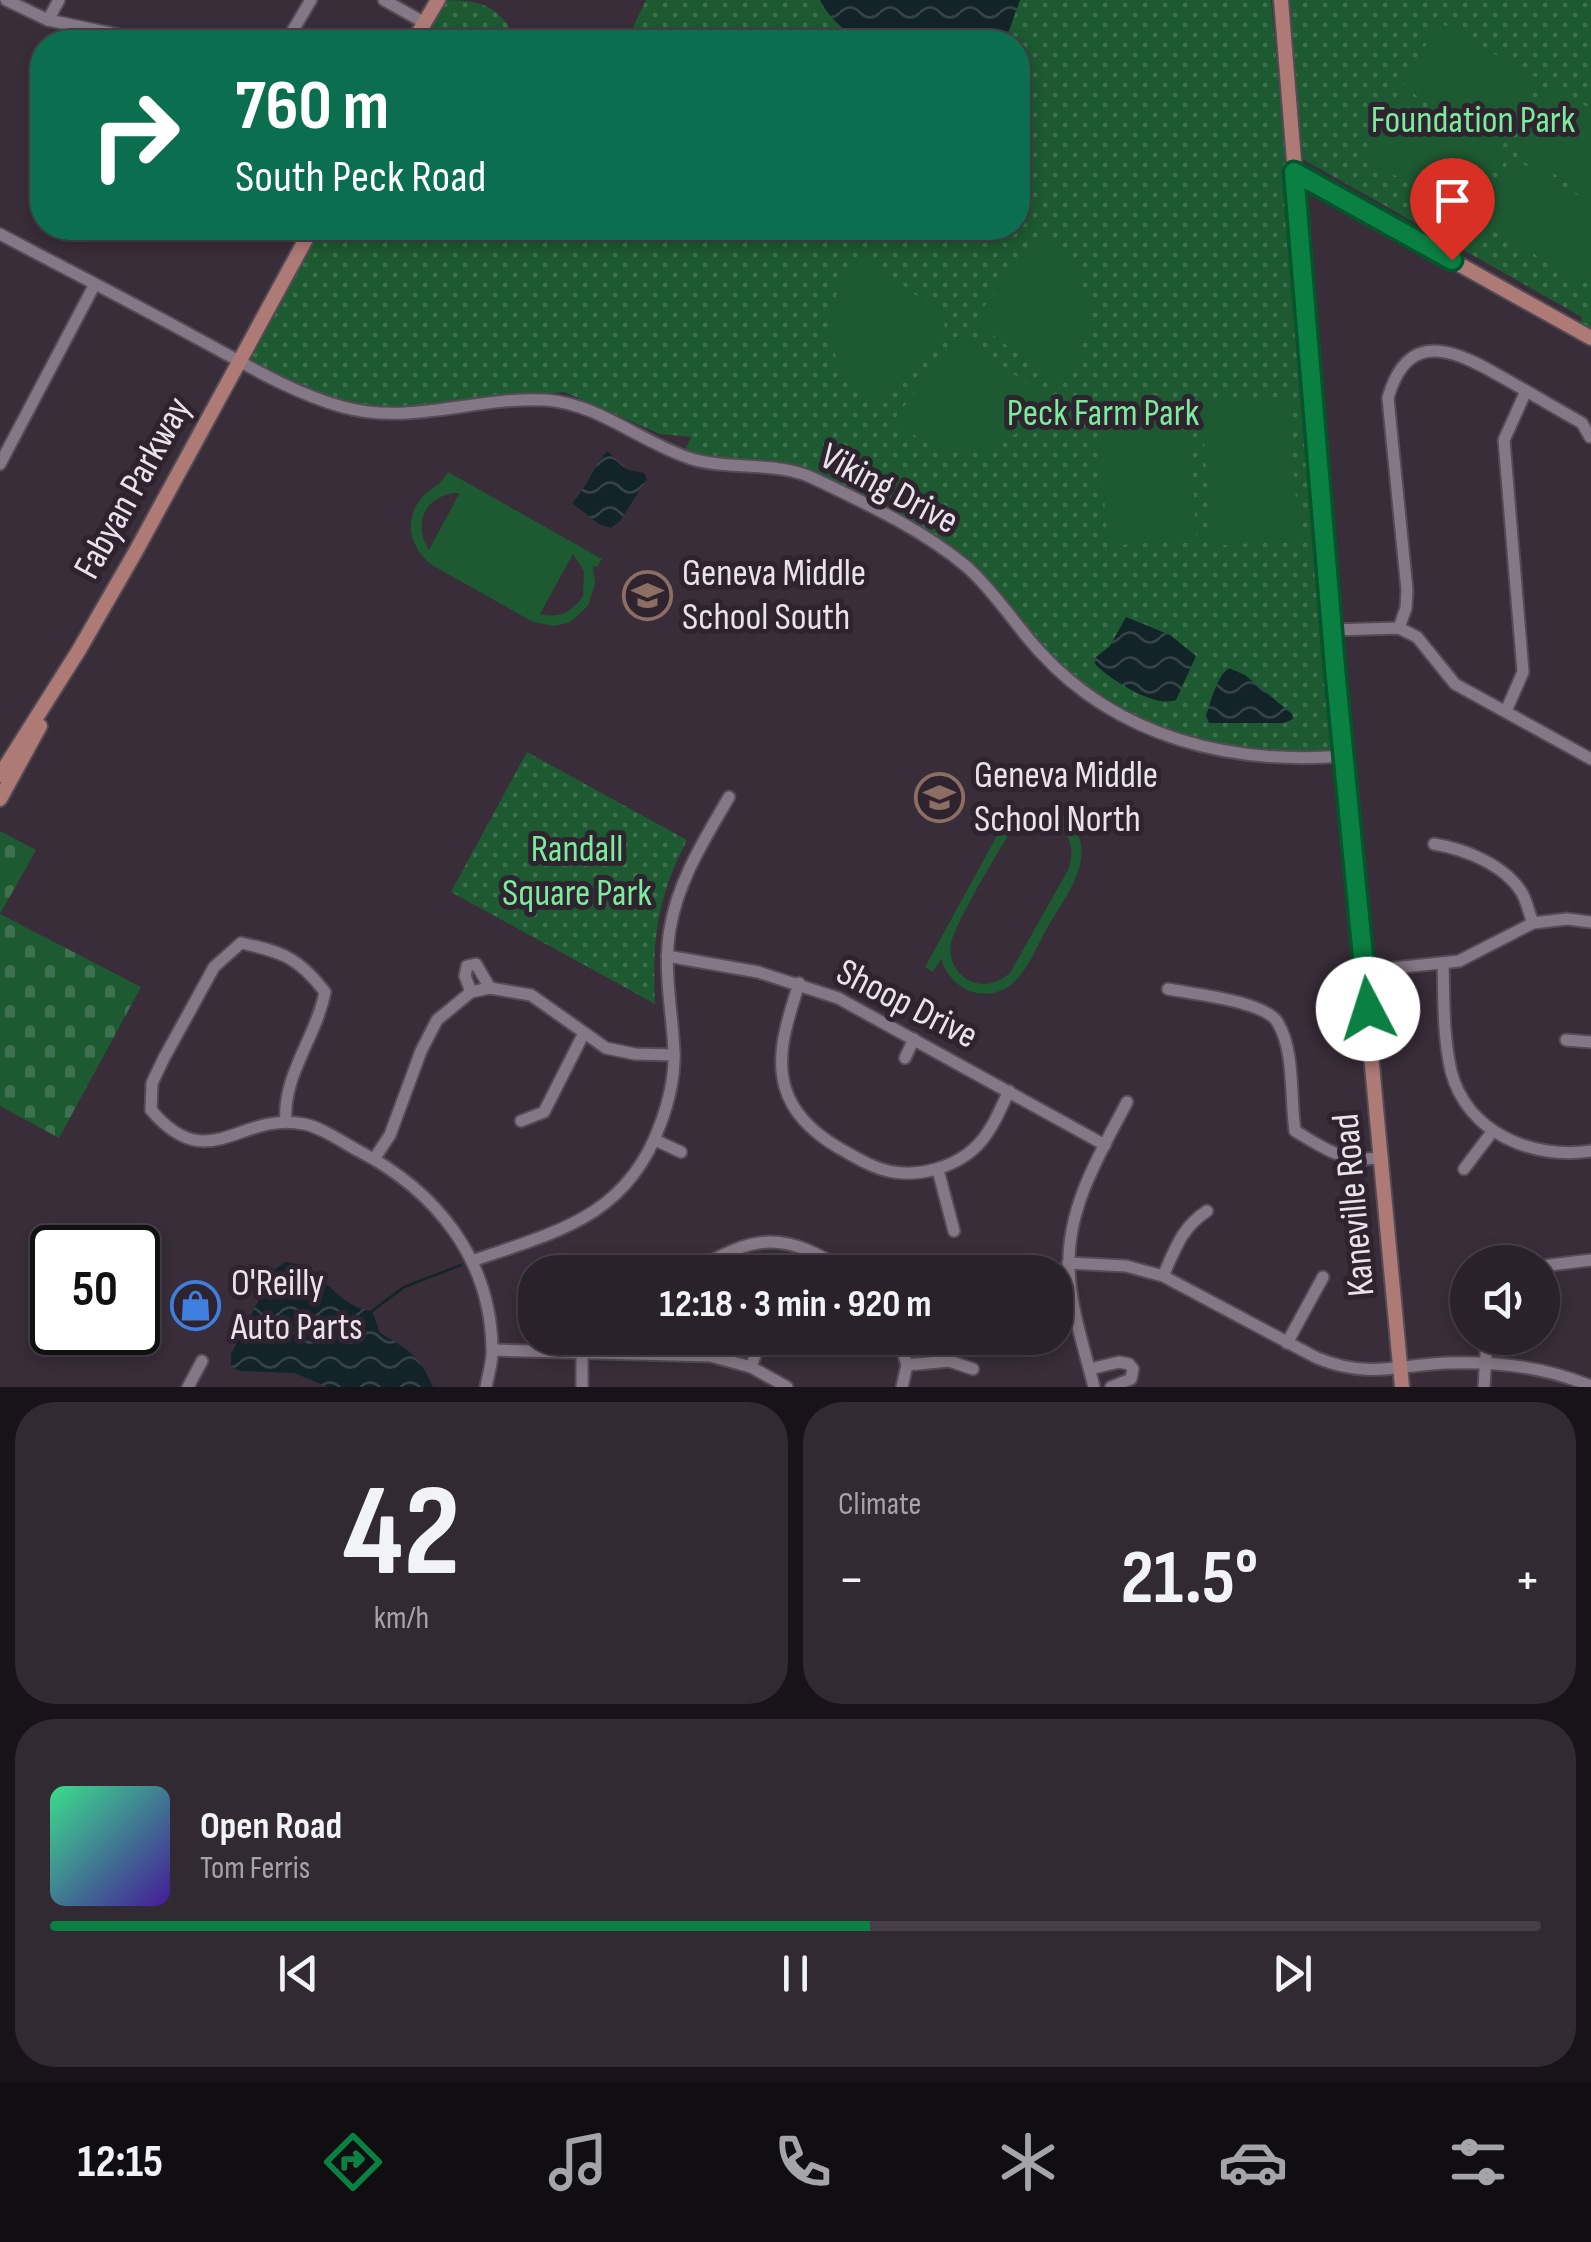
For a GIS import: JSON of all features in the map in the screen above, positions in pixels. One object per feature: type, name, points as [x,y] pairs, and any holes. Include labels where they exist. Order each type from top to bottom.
[{"type":"main road","points":[[421,30],[438,0]]},
{"type":"main road","name":"Kaneville Road","points":[[1281,0],[1402,1387]]},
{"type":"main road","points":[[1294,172],[1591,338]]},
{"type":"main road","name":"Fabyan Parkway","points":[[0,775],[79,650],[305,240]]},
{"type":"main road","points":[[0,799],[79,650]]},
{"type":"street","points":[[6,0],[48,20],[96,30]]},
{"type":"street","points":[[48,20],[59,0]]},
{"type":"street","points":[[293,30],[312,0]]},
{"type":"street","points":[[384,0],[425,23]]},
{"type":"street","name":"Viking Drive","points":[[0,234],[319,399],[364,412],[404,413],[546,400],[599,414],[690,458],[806,474],[940,546],[989,588],[1041,652],[1078,688],[1128,718],[1174,739],[1252,757],[1296,760],[1344,756]]},
{"type":"street","points":[[0,464],[95,284]]},
{"type":"street","points":[[1399,628],[1407,590],[1388,398],[1396,374],[1420,355],[1448,351],[1465,356],[1582,424],[1590,436]]},
{"type":"street","points":[[1506,711],[1523,672],[1504,452],[1507,430],[1526,391]]},
{"type":"street","points":[[1334,630],[1399,628],[1417,637],[1455,684],[1591,759]]},
{"type":"street","points":[[472,1261],[571,1227],[608,1203],[637,1173],[671,1097],[674,1054],[667,956],[675,907],[684,881],[729,798]]},
{"type":"street","points":[[1434,844],[1456,848],[1508,875],[1524,895],[1532,923]]},
{"type":"street","points":[[1366,971],[1443,964],[1480,953],[1504,935],[1532,923],[1568,919],[1591,922]]},
{"type":"street","points":[[286,1122],[286,1089],[310,1041],[325,992],[299,962],[268,948],[241,943],[214,967],[164,1058],[152,1083],[151,1110],[182,1138],[205,1143],[286,1122],[307,1124],[374,1158],[420,1189],[451,1224],[472,1261],[484,1294],[492,1350],[486,1387]]},
{"type":"street","name":"Shoop Drive","points":[[667,956],[799,983],[838,998],[1105,1145]]},
{"type":"street","points":[[472,992],[465,976],[467,966],[476,964],[490,988]]},
{"type":"street","points":[[1443,964],[1445,1032],[1452,1074],[1464,1100],[1492,1132],[1542,1152],[1591,1151]]},
{"type":"street","points":[[799,983],[780,1053],[785,1088],[800,1118],[826,1140],[875,1168],[910,1174],[938,1170],[966,1154],[987,1135],[1009,1091]]},
{"type":"street","points":[[374,1158],[390,1135],[438,1020],[472,992],[490,988],[531,994],[606,1048],[635,1054],[674,1054]]},
{"type":"street","points":[[1168,989],[1258,1008],[1277,1019],[1285,1042],[1295,1131],[1336,1155],[1356,1160],[1382,1158]]},
{"type":"street","points":[[522,1121],[544,1112],[584,1033]]},
{"type":"street","points":[[905,1058],[914,1039]]},
{"type":"street","points":[[1566,1040],[1591,1042]]},
{"type":"street","points":[[1070,1255],[1083,1190],[1128,1102]]},
{"type":"street","points":[[1464,1169],[1492,1132]]},
{"type":"street","points":[[655,1140],[680,1152]]},
{"type":"street","points":[[938,1170],[954,1232]]},
{"type":"street","points":[[1163,1276],[1190,1222],[1207,1211]]},
{"type":"street","points":[[760,1227],[761,1242]]},
{"type":"street","points":[[721,1255],[761,1242],[789,1243],[817,1255]]},
{"type":"street","points":[[1560,1264],[1591,1260]]},
{"type":"street","points":[[1073,1263],[1126,1266],[1163,1276],[1340,1366],[1400,1370],[1444,1363],[1484,1363],[1548,1371],[1591,1386]]},
{"type":"street","points":[[1287,1342],[1323,1277]]},
{"type":"street","points":[[1073,1299],[1094,1387]]},
{"type":"street","points":[[492,1350],[518,1350]]},
{"type":"street","points":[[582,1355],[582,1387]]},
{"type":"street","points":[[686,1355],[710,1356],[751,1368],[786,1387]]},
{"type":"street","points":[[751,1368],[755,1355]]},
{"type":"street","points":[[902,1387],[907,1365],[904,1355]]},
{"type":"street","points":[[1484,1387],[1485,1355]]},
{"type":"street","points":[[188,1387],[202,1360]]},
{"type":"street","points":[[907,1365],[949,1362],[972,1368]]},
{"type":"street","points":[[1090,1370],[1119,1362],[1130,1364],[1134,1368],[1130,1380],[1111,1387]]},
{"type":"green space","points":[[438,0],[486,6],[512,30],[421,30]]},
{"type":"green space","name":"Peck Farm Park","points":[[646,0],[1271,0],[1343,756],[1296,760],[1174,739],[1078,687],[939,546],[807,474],[683,455],[691,437],[660,434],[564,392],[367,411],[240,360],[306,240],[1030,240],[1030,30],[632,30]]},
{"type":"green space","name":"Foundation Park","points":[[1284,0],[1591,0],[1591,331],[1580,324],[1582,317],[1297,156]]},
{"type":"green space","points":[[1439,22],[1540,80],[1503,145],[1402,87]]},
{"type":"green space","points":[[1552,86],[1591,109],[1591,195],[1515,151]]},
{"type":"green space","points":[[1399,92],[1500,151],[1463,215],[1362,156]]},
{"type":"green space","points":[[1511,157],[1591,203],[1591,273],[1585,283],[1475,220]]},
{"type":"green space","points":[[1042,233],[1074,268],[1088,306],[1083,346],[1059,386],[979,324],[978,314]]},
{"type":"green space","points":[[864,254],[943,317],[945,328],[881,407],[845,373],[830,335],[837,295]]},
{"type":"green space","points":[[968,338],[1047,400],[1014,435],[975,451],[955,451],[915,435],[895,418],[958,339]]},
{"type":"green space","points":[[1288,397],[1299,539],[1212,546],[1201,403]]},
{"type":"green space","points":[[1187,407],[1197,539],[1108,546],[1098,414]]},
{"type":"green space","points":[[448,472],[602,559],[597,567],[593,566],[595,584],[588,606],[570,622],[555,626],[533,622],[425,559],[414,543],[412,517],[420,500]],"holes":[[[459,494],[429,550],[422,530],[425,511],[438,498]],[[573,554],[584,571],[583,596],[564,613],[540,614]]]},
{"type":"green space","name":"Randall Square Park","points":[[527,752],[687,840],[669,881],[659,920],[655,1004],[451,892]]},
{"type":"green space","points":[[1042,810],[1063,817],[1079,838],[1080,865],[1020,976],[997,992],[977,993],[951,978],[941,959],[933,972],[925,967],[1010,812],[1016,815]],"holes":[[[1044,819],[1065,832],[1071,845],[1068,870],[1010,973],[988,984],[968,980],[955,967],[950,950],[968,905],[1011,831],[1026,821]]]},
{"type":"green space","points":[[0,831],[36,850],[0,914]]},
{"type":"green space","points":[[0,914],[141,987],[59,1138],[0,1106]]},
{"type":"water","points":[[820,0],[1020,0],[1009,30],[846,30]]},
{"type":"water","points":[[607,451],[628,470],[644,473],[647,479],[620,521],[611,528],[599,524],[572,503]]},
{"type":"water","points":[[1126,617],[1170,635],[1196,656],[1176,700],[1145,696],[1111,678],[1095,664],[1096,657],[1110,646]]},
{"type":"water","points":[[1229,668],[1245,675],[1292,714],[1293,719],[1284,723],[1209,723],[1206,716],[1212,696]]},
{"type":"water","points":[[285,1262],[309,1270],[348,1302],[372,1311],[380,1333],[412,1354],[433,1387],[328,1387],[294,1373],[241,1371],[231,1367],[231,1354],[274,1270]]},
{"type":"waterway","points":[[372,1311],[404,1287],[461,1265]]},
{"type":"place","name":"Geneva Middle School South","points":[[647,595]]},
{"type":"place","name":"Geneva Middle School North","points":[[939,797]]},
{"type":"place","name":"O'Reilly Auto Parts","points":[[196,1305]]},
{"type":"route","points":[[1368,1009],[1294,172],[1452,260]]}]
